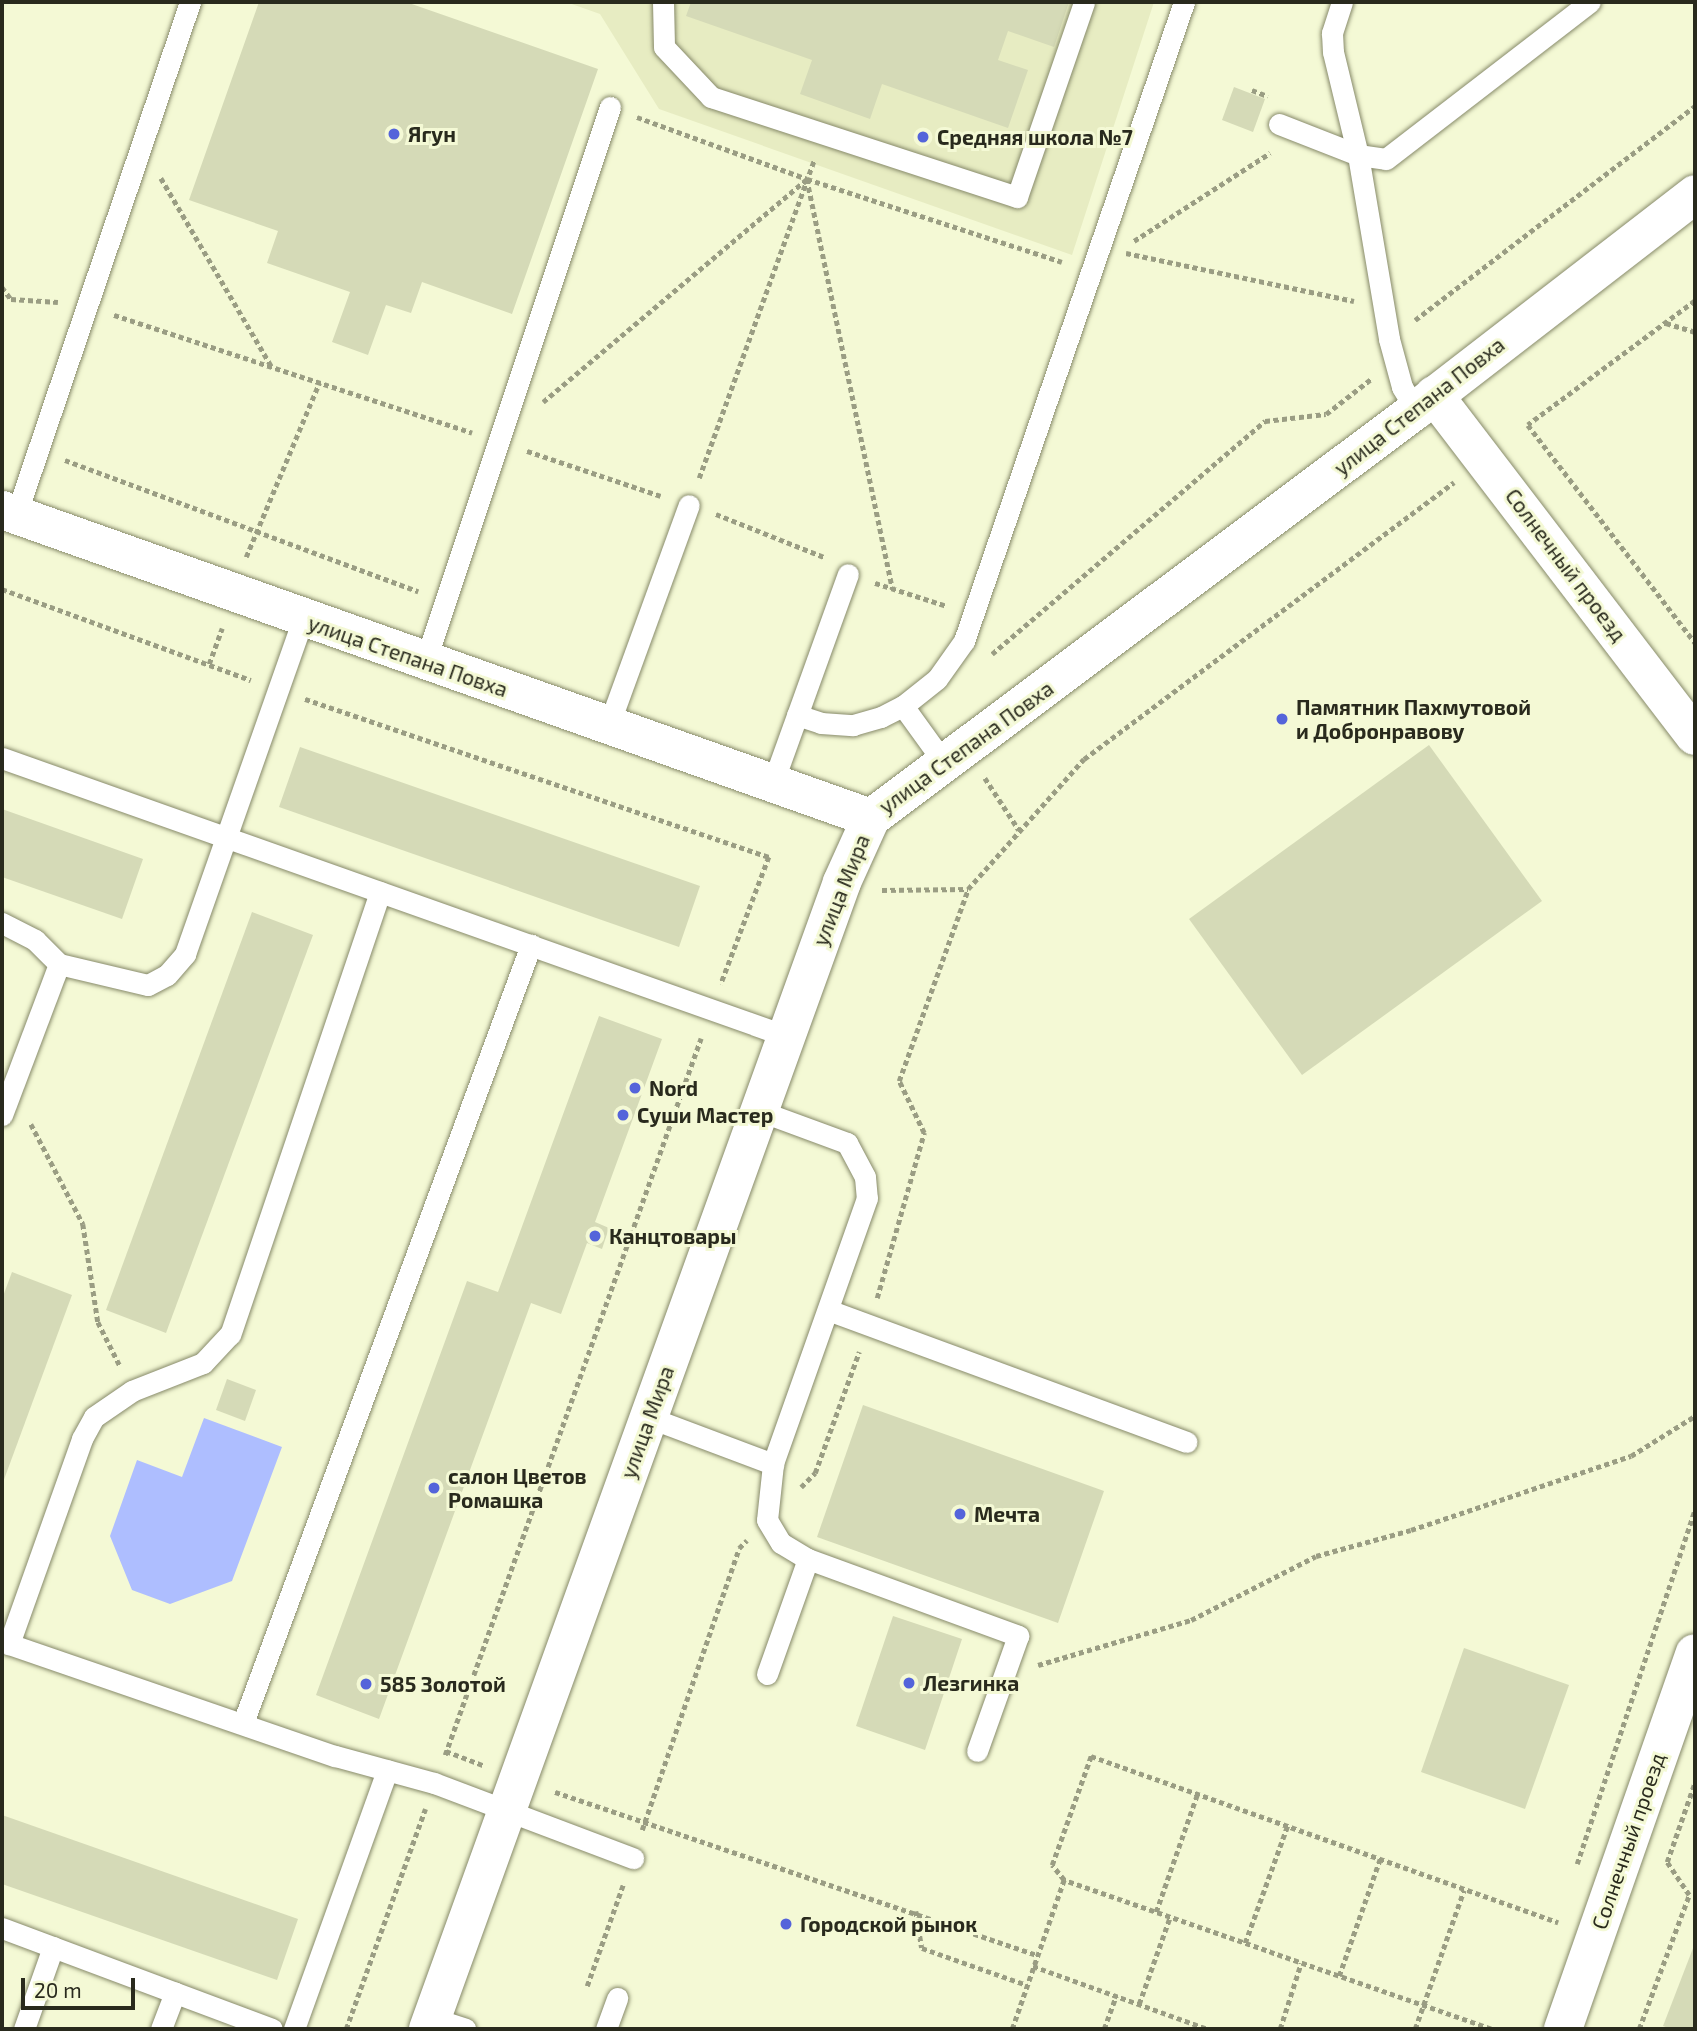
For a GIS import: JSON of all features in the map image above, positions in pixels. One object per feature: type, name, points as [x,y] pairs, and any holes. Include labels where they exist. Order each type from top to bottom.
[{"type":"street","name":"улица Степана Повха","points":[[9,513],[871,818],[1425,402],[1695,194]]},
{"type":"street","name":"Солнечный проезд","points":[[1425,402],[1695,736]]},
{"type":"street","name":"улица Мира","points":[[442,2026],[506,1812],[842,882],[871,818]]},
{"type":"street","name":"Солнечный проезд","points":[[1563,2029],[1695,1653]]},
{"type":"lane","points":[[9,513],[39,451],[84,305],[190,2]]},
{"type":"lane","points":[[663,2],[664,47],[711,97],[1017,197],[1084,2]]},
{"type":"lane","points":[[797,715],[821,723],[853,725],[903,706],[951,663],[974,615],[1184,2]]},
{"type":"lane","points":[[1342,2],[1332,33],[1333,52],[1358,155],[1389,340],[1394,361],[1425,402]]},
{"type":"lane","points":[[1279,124],[1358,155],[1386,159],[1590,2]]},
{"type":"lane","points":[[425,662],[610,107]]},
{"type":"lane","points":[[608,727],[689,505]]},
{"type":"lane","points":[[772,785],[848,574]]},
{"type":"lane","points":[[2,923],[35,940],[59,964],[148,985],[167,975],[185,954],[303,619]]},
{"type":"lane","points":[[903,706],[945,764]]},
{"type":"lane","points":[[2,758],[786,1036]]},
{"type":"lane","points":[[380,892],[230,1334],[203,1363],[132,1391],[94,1418],[82,1439],[9,1644],[243,1723],[434,1783],[633,1858]]},
{"type":"lane","points":[[243,1723],[531,946]]},
{"type":"lane","points":[[2,1115],[59,964]]},
{"type":"lane","points":[[760,1111],[847,1143],[865,1177],[867,1198],[773,1464],[767,1520],[781,1543],[808,1559],[1018,1636],[977,1751]]},
{"type":"lane","points":[[828,1310],[1187,1442]]},
{"type":"lane","points":[[648,1417],[773,1464]]},
{"type":"lane","points":[[767,1674],[808,1559]]},
{"type":"lane","points":[[294,2029],[387,1770]]},
{"type":"lane","points":[[2,1928],[272,2029]]},
{"type":"lane","points":[[24,2029],[54,1947]]},
{"type":"lane","points":[[161,2029],[175,1993]]},
{"type":"lane","points":[[606,2029],[617,1998]]},
{"type":"path","points":[[1389,340],[1695,106]]},
{"type":"path","points":[[610,107],[807,179],[1090,271]]},
{"type":"path","points":[[689,505],[826,133]]},
{"type":"path","points":[[1301,133],[1118,251],[1383,307]]},
{"type":"path","points":[[140,143],[272,368]]},
{"type":"path","points":[[497,441],[807,179]]},
{"type":"path","points":[[807,179],[893,589]]},
{"type":"path","points":[[2,287],[11,299],[84,305],[689,505],[814,549],[848,574],[974,615]]},
{"type":"path","points":[[1695,301],[1528,425],[1695,643]]},
{"type":"path","points":[[1666,323],[1695,332]]},
{"type":"path","points":[[986,659],[1265,421],[1326,414],[1394,361]]},
{"type":"path","points":[[209,664],[256,529],[320,383]]},
{"type":"path","points":[[39,451],[445,601]]},
{"type":"path","points":[[586,1990],[739,1548],[816,1474],[869,1325],[914,1181],[924,1133],[899,1082],[968,889],[1084,759],[1457,479]]},
{"type":"path","points":[[2,589],[278,690],[769,857],[346,2029]]},
{"type":"path","points":[[984,777],[1019,830]]},
{"type":"path","points":[[868,890],[968,889]]},
{"type":"path","points":[[12,1087],[83,1224],[98,1322],[132,1391]]},
{"type":"path","points":[[1006,1671],[1071,1658],[1191,1620],[1317,1556],[1411,1530],[1631,1456],[1695,1416]]},
{"type":"path","points":[[1574,1873],[1695,1510]]},
{"type":"path","points":[[1491,2029],[1064,1880],[1052,1865],[1091,1756],[1558,1922]]},
{"type":"path","points":[[1639,2029],[1689,1895],[1667,1862],[1695,1782]]},
{"type":"path","points":[[1156,1912],[1198,1793]]},
{"type":"path","points":[[1245,1943],[1288,1824]]},
{"type":"path","points":[[644,1825],[916,1911],[1037,1955]]},
{"type":"path","points":[[1339,1976],[1380,1859]]},
{"type":"path","points":[[1012,2029],[1064,1880]]},
{"type":"path","points":[[1415,2029],[1465,1890]]},
{"type":"path","points":[[1554,1934],[1562,1910]]},
{"type":"path","points":[[916,1911],[922,1948],[1027,1985]]},
{"type":"path","points":[[1139,2004],[1170,1917]]},
{"type":"path","points":[[1280,2029],[1301,1963]]},
{"type":"path","points":[[1033,1966],[1208,2029]]},
{"type":"path","points":[[1104,2029],[1116,1996]]},
{"type":"shaded area","name":"Средняя школа №7","points":[[566,2],[1154,2],[1072,255],[659,109],[600,14]]},
{"type":"shaded area","points":[[204,1418],[282,1447],[232,1581],[170,1604],[132,1590],[110,1536],[137,1460],[182,1477]]},
{"type":"building","name":"Ягун","points":[[259,2],[406,2],[598,69],[512,314],[422,282],[411,313],[386,305],[368,355],[332,342],[350,292],[267,263],[278,231],[189,200]]},
{"type":"building","points":[[691,2],[1069,2],[1054,47],[1008,31],[998,60],[1028,70],[1008,128],[882,84],[870,119],[800,94],[812,60],[686,16]]},
{"type":"building","points":[[1234,87],[1265,99],[1253,132],[1222,120]]},
{"type":"building","points":[[1429,745],[1542,901],[1302,1075],[1189,919]]},
{"type":"building","points":[[300,747],[700,886],[679,947],[279,807]]},
{"type":"building","points":[[2,809],[143,859],[122,919],[2,877]]},
{"type":"building","points":[[252,912],[313,935],[166,1333],[106,1310]]},
{"type":"building","points":[[599,1016],[662,1039],[595,1222],[609,1228],[602,1249],[587,1243],[561,1314],[531,1303],[379,1719],[316,1695],[467,1281],[498,1292]]},
{"type":"building","points":[[12,1272],[72,1295],[2,1485],[2,1299]]},
{"type":"building","points":[[227,1379],[256,1390],[245,1421],[216,1410]]},
{"type":"building","name":"Мечта","points":[[863,1405],[1104,1491],[1058,1623],[817,1537]]},
{"type":"building","name":"Лезгинка","points":[[893,1616],[962,1639],[925,1750],[856,1726]]},
{"type":"building","points":[[1464,1648],[1569,1685],[1525,1809],[1421,1772]]},
{"type":"building","points":[[2,1815],[298,1919],[277,1980],[2,1884]]},
{"type":"building","points":[[1695,1943],[1695,2029],[1671,2029],[1663,2026]]},
{"type":"place","name":"Ягун","points":[[394,134]]},
{"type":"place","name":"Средняя школа №7","points":[[923,137]]},
{"type":"place","name":"Памятник Пахмутовой и Добронравову","points":[[1282,719]]},
{"type":"place","name":"Nord","points":[[635,1088]]},
{"type":"place","name":"Суши Мастер","points":[[623,1115]]},
{"type":"place","name":"Канцтовары","points":[[595,1236]]},
{"type":"place","name":"салон Цветов Ромашка","points":[[434,1488]]},
{"type":"place","name":"Мечта","points":[[960,1514]]},
{"type":"place","name":"Лезгинка","points":[[909,1683]]},
{"type":"place","name":"585 Золотой","points":[[366,1684]]},
{"type":"place","name":"Городской рынок","points":[[786,1924]]}]
